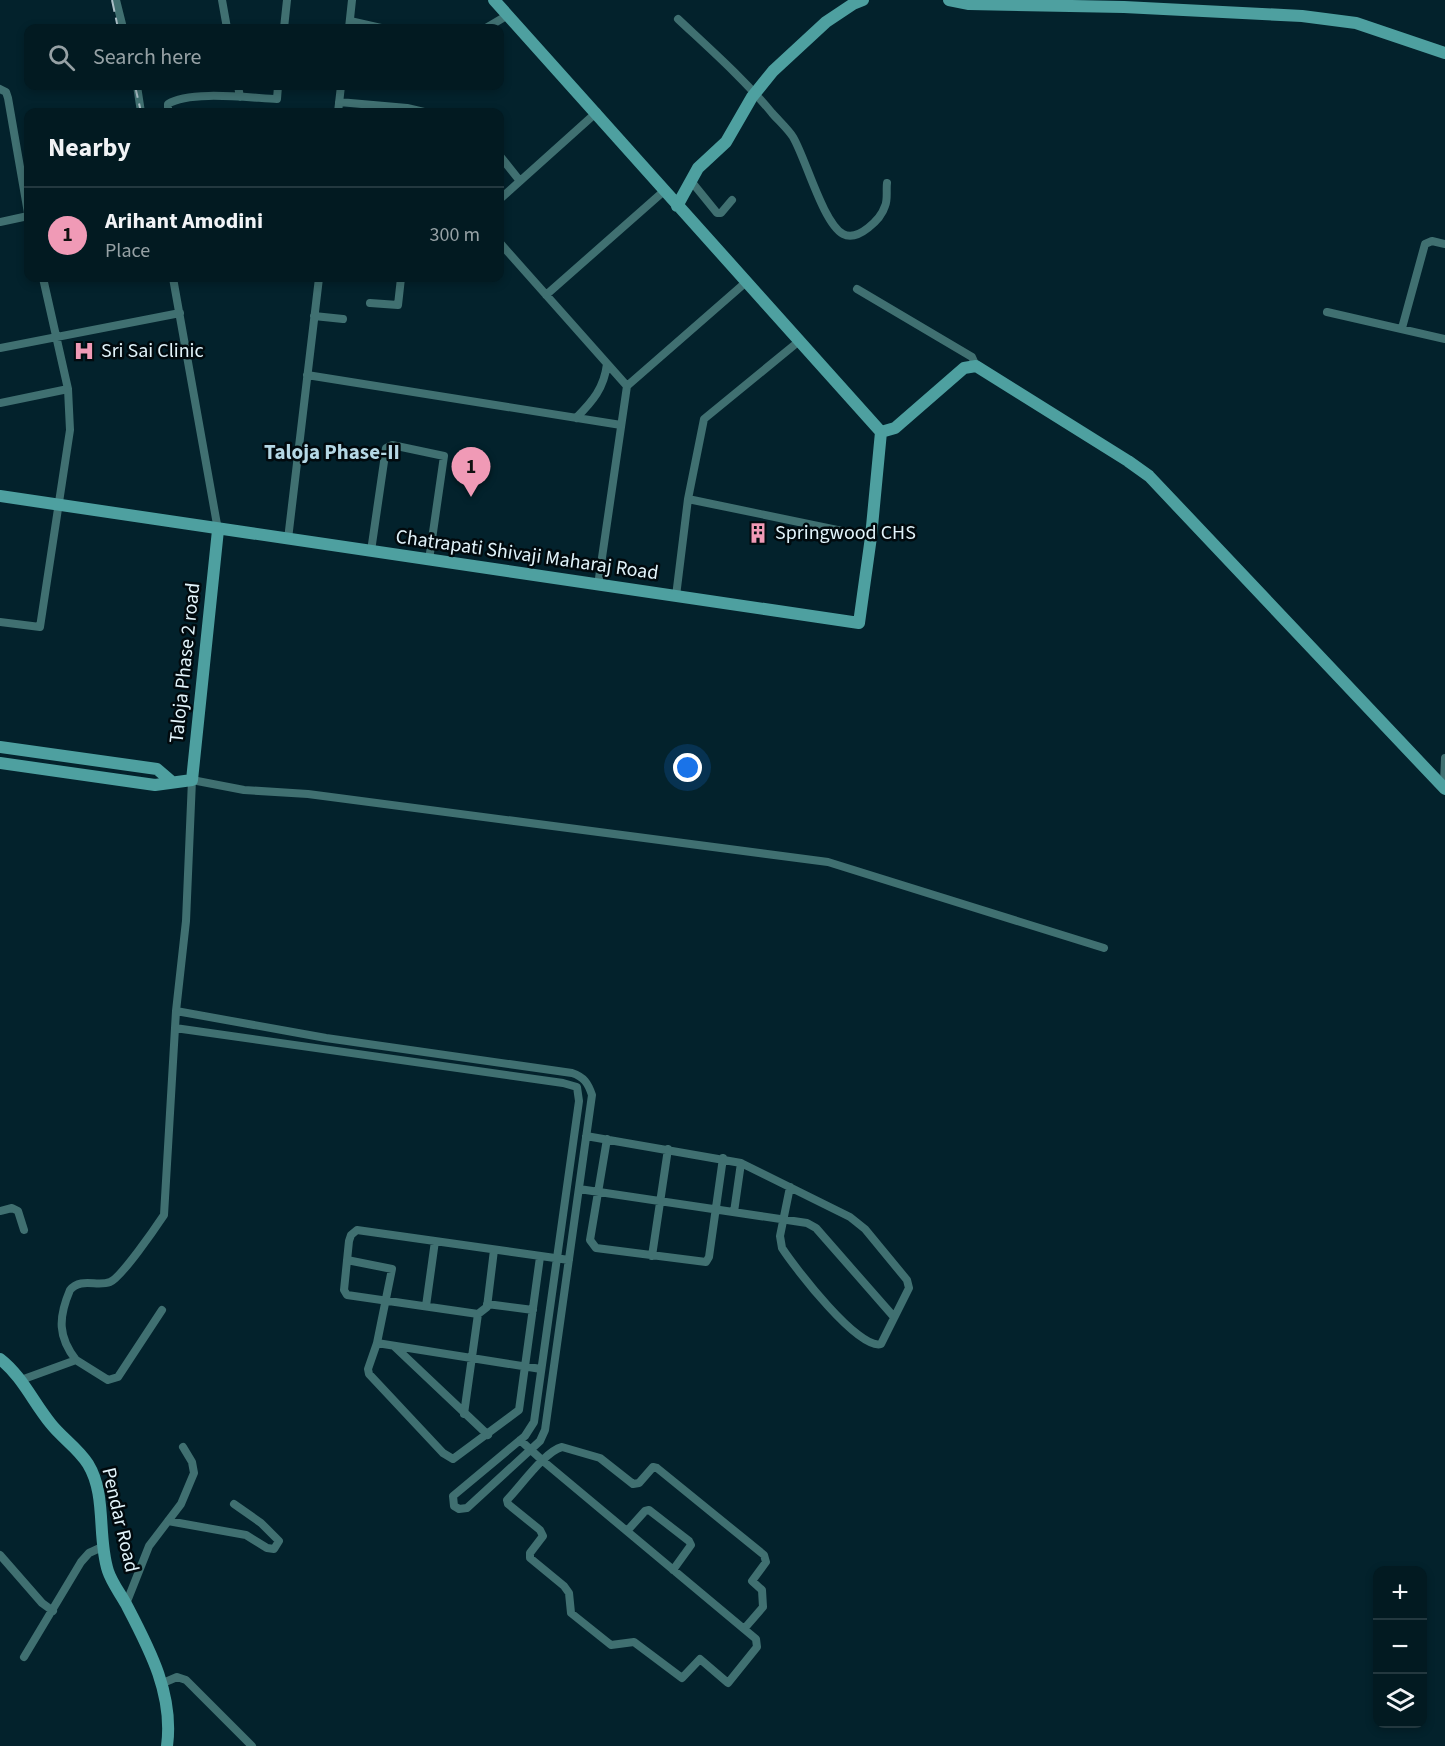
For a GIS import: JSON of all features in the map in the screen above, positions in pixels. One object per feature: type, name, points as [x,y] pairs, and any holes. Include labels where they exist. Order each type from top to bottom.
[{"type":"street","points":[[116,0],[122,24]]},
{"type":"street","points":[[222,0],[226,24]]},
{"type":"street","points":[[284,24],[287,0]]},
{"type":"street","points":[[349,24],[352,0]]},
{"type":"street","points":[[494,0],[597,112],[745,283],[881,432],[895,428],[964,368],[976,366]]},
{"type":"street","points":[[677,206],[699,168],[726,142],[755,93],[774,71],[826,22],[863,0]]},
{"type":"street","points":[[949,0],[969,4],[1169,4],[1302,16],[1356,22],[1445,53]]},
{"type":"street","points":[[493,24],[508,15]]},
{"type":"street","points":[[678,19],[755,93],[793,137],[825,208],[841,233],[848,236],[857,234],[871,225],[885,207],[887,183]]},
{"type":"street","points":[[0,89],[6,92],[8,98],[24,191]]},
{"type":"street","points":[[138,90],[140,108]]},
{"type":"street","points":[[239,90],[240,97]]},
{"type":"street","points":[[168,108],[168,104],[183,98],[277,99],[278,90]]},
{"type":"street","points":[[338,108],[340,90]]},
{"type":"street","points":[[339,102],[407,108]]},
{"type":"street","points":[[504,195],[597,112]]},
{"type":"street","points":[[504,161],[520,181]]},
{"type":"street","points":[[691,181],[717,213],[721,213],[732,200]]},
{"type":"street","points":[[546,295],[664,191]]},
{"type":"street","points":[[0,222],[24,215]]},
{"type":"street","points":[[1402,328],[1425,244],[1432,241],[1445,244]]},
{"type":"street","points":[[504,248],[627,386]]},
{"type":"street","points":[[0,622],[40,627],[70,430],[68,389],[44,282]]},
{"type":"street","points":[[173,282],[218,530]]},
{"type":"street","points":[[288,539],[318,282]]},
{"type":"street","points":[[370,303],[398,305],[401,282]]},
{"type":"street","points":[[598,585],[627,386],[745,283]]},
{"type":"street","points":[[857,289],[972,357],[976,366],[1149,476],[1444,787]]},
{"type":"street","points":[[1327,312],[1445,339]]},
{"type":"street","points":[[0,348],[180,313]]},
{"type":"street","points":[[314,316],[343,319]]},
{"type":"street","points":[[676,596],[688,499],[704,419],[798,342]]},
{"type":"street","points":[[576,417],[599,392],[606,378],[607,364]]},
{"type":"street","points":[[307,375],[621,425]]},
{"type":"street","points":[[0,403],[68,389]]},
{"type":"street","name":"Chatrapati Shivaji Maharaj Road","points":[[0,496],[859,623],[871,537],[881,432]]},
{"type":"street","points":[[371,551],[386,448],[392,445],[443,454],[445,457],[429,560]]},
{"type":"street","points":[[688,499],[871,537]]},
{"type":"street","name":"Taloja Phase 2 road","points":[[192,780],[218,530]]},
{"type":"street","name":"Taloja Phase 2 road","points":[[0,747],[157,769],[171,781]]},
{"type":"street","points":[[1444,787],[1445,758]]},
{"type":"street","points":[[0,763],[155,785],[171,781],[192,780],[244,790],[308,794],[828,862],[1104,948]]},
{"type":"street","points":[[162,1310],[118,1377],[113,1381],[76,1360],[62,1339],[61,1329],[70,1290],[73,1286],[89,1282],[109,1282],[119,1275],[164,1215],[176,1011],[186,921],[192,780]]},
{"type":"street","points":[[176,1011],[326,1038],[572,1073],[585,1080],[592,1095],[545,1430],[540,1441],[463,1510],[454,1506],[453,1496],[530,1431],[534,1422],[579,1101],[577,1087]]},
{"type":"street","points":[[175,1028],[563,1083],[577,1087]]},
{"type":"street","points":[[577,1087],[585,1080]]},
{"type":"street","points":[[586,1136],[723,1158],[741,1163],[789,1187],[857,1222],[906,1276],[909,1288],[878,1345],[866,1342],[850,1330],[782,1248],[780,1236],[789,1187]]},
{"type":"street","points":[[607,1139],[591,1244],[597,1248],[706,1262],[710,1257],[723,1158]]},
{"type":"street","points":[[652,1256],[669,1149]]},
{"type":"street","points":[[734,1212],[741,1163]]},
{"type":"street","points":[[579,1189],[807,1223],[816,1228],[894,1317]]},
{"type":"street","points":[[0,1211],[12,1208],[18,1211],[24,1230]]},
{"type":"street","points":[[478,1314],[345,1293],[351,1235],[357,1230],[569,1260]]},
{"type":"street","points":[[426,1306],[435,1241]]},
{"type":"street","points":[[464,1414],[478,1314],[487,1304],[494,1250]]},
{"type":"street","points":[[347,1260],[392,1269],[377,1343],[368,1369],[371,1378],[448,1458],[459,1456],[519,1410],[540,1257]]},
{"type":"street","points":[[487,1304],[533,1310]]},
{"type":"street","points":[[377,1343],[541,1369]]},
{"type":"street","points":[[394,1346],[488,1435]]},
{"type":"street","name":"Pendar Road","points":[[0,1359],[21,1380],[52,1426],[75,1447],[93,1476],[99,1504],[102,1547],[109,1574],[126,1604],[163,1683],[169,1731],[167,1746]]},
{"type":"street","points":[[21,1380],[76,1360]]},
{"type":"street","points":[[520,1440],[543,1461],[673,1570],[756,1639],[757,1647],[728,1683],[699,1659],[682,1678],[634,1642],[611,1645],[571,1613],[568,1593],[564,1586],[530,1558],[530,1553],[543,1536],[540,1530],[508,1504],[507,1500],[543,1461],[555,1449],[562,1447],[594,1455],[633,1484],[639,1483],[653,1467],[657,1468],[758,1550],[766,1562],[752,1581],[762,1590],[764,1601],[744,1629]]},
{"type":"street","points":[[126,1604],[149,1546],[181,1504],[194,1473],[192,1462],[183,1447]]},
{"type":"street","points":[[471,1480],[482,1493]]},
{"type":"street","points":[[168,1521],[246,1535],[267,1548],[274,1549],[279,1541],[274,1534],[234,1504]]},
{"type":"street","points":[[627,1531],[645,1511],[649,1510],[689,1541],[690,1550],[673,1570]]},
{"type":"street","points":[[24,1657],[81,1563],[89,1553],[102,1547]]},
{"type":"street","points":[[0,1555],[42,1603],[53,1611]]},
{"type":"street","points":[[163,1683],[177,1677],[186,1680],[252,1746]]},
{"type":"railway","points":[[112,0],[117,24]]},
{"type":"railway","points":[[136,90],[140,108]]},
{"type":"place","name":"Sri Sai Clinic","points":[[84,351]]},
{"type":"place","name":"Arihant Amodini","points":[[471,497]]},
{"type":"place","name":"Springwood CHS","points":[[758,533]]},
{"type":"district","name":"Taloja Phase-II","points":[[332,452]]}]
